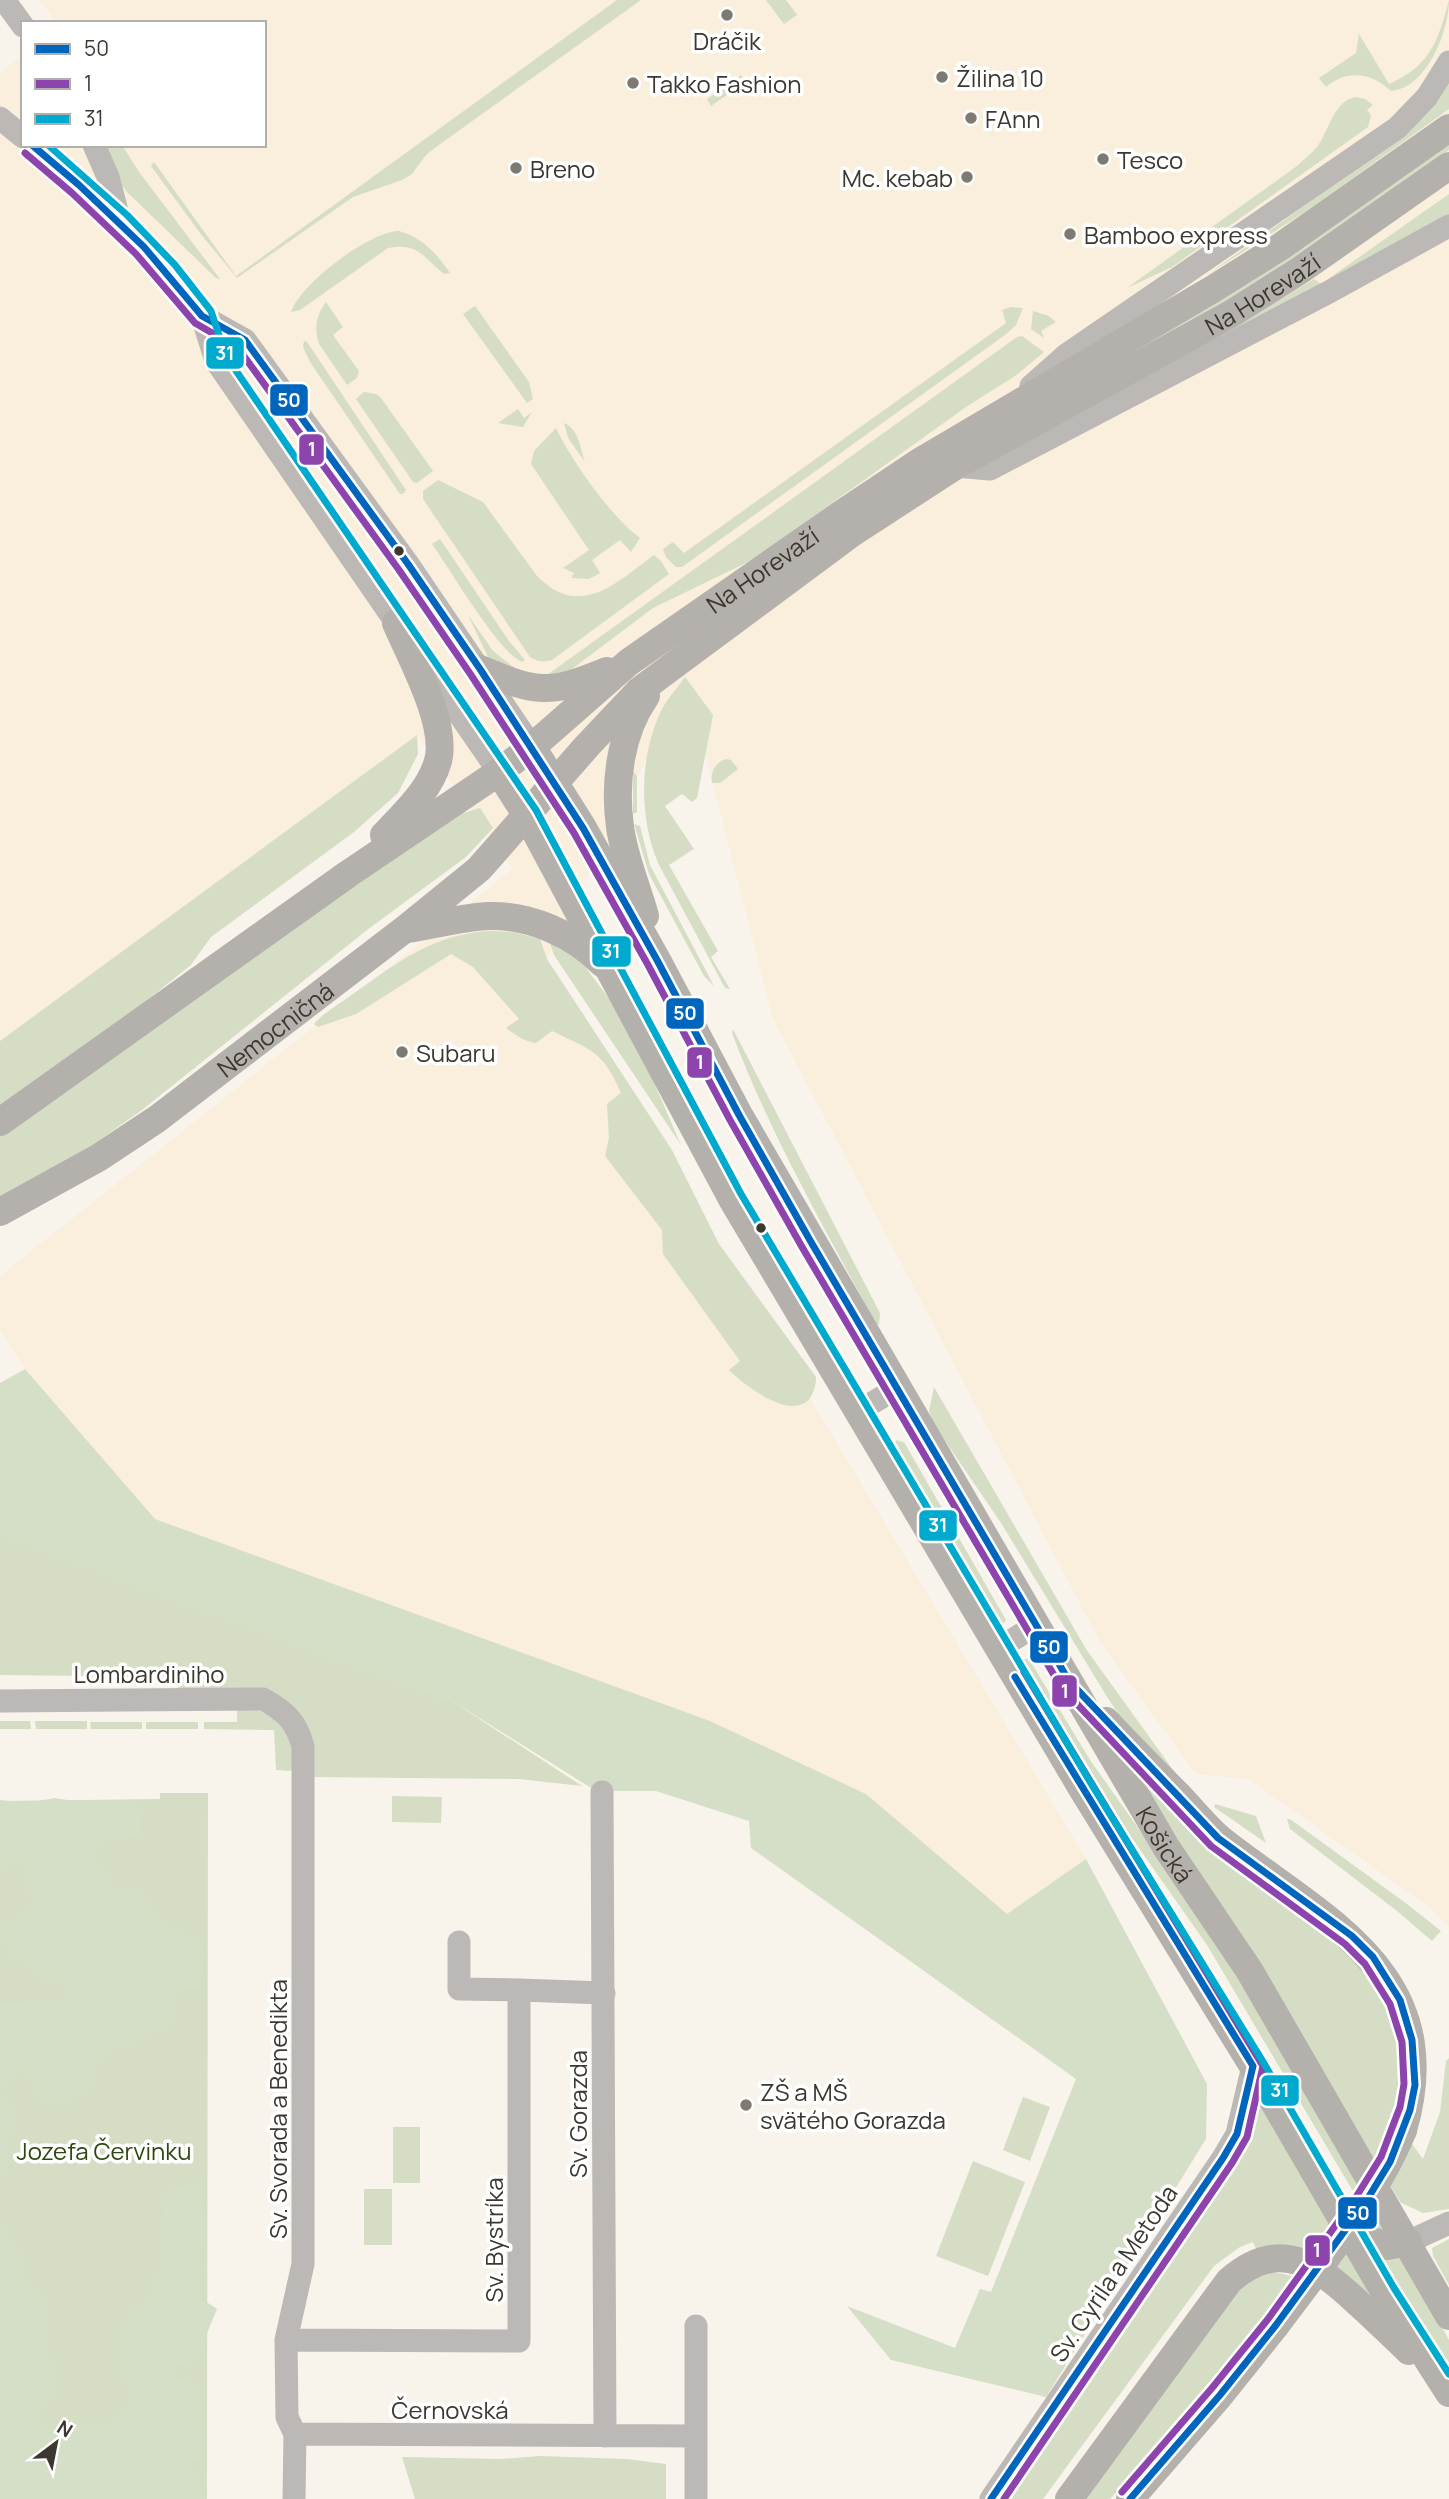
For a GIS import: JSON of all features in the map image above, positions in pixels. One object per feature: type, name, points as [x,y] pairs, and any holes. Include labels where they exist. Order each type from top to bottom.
[{"type":"main road","name":"Na Horevaží","points":[[499,772],[532,747],[629,662],[898,476],[1280,247],[1449,128]]},
{"type":"main road","name":"Na Horevaží","points":[[527,816],[623,708],[663,671],[852,533],[955,466],[1231,314],[1299,271],[1449,166]]},
{"type":"main road","points":[[348,874],[419,798],[437,764],[440,751],[436,717],[396,623]]},
{"type":"main road","points":[[480,669],[526,687],[556,688],[573,685],[629,662]]},
{"type":"main road","name":"Na Horevaží","points":[[657,960],[620,828],[618,795],[620,762],[626,737],[638,707],[663,671]]},
{"type":"main road","name":"Košická","points":[[532,747],[583,828],[746,1126],[1035,1625],[1166,1847],[1250,1970],[1449,2316]]},
{"type":"main road","points":[[0,1122],[348,874],[499,772]]},
{"type":"main road","name":"Košická","points":[[499,772],[527,816],[732,1199],[999,1649],[1445,2386]]},
{"type":"main road","name":"Nemocničná","points":[[0,1212],[99,1158],[157,1119],[479,869],[527,816]]},
{"type":"main road","points":[[405,929],[489,916],[526,920],[566,936],[593,954],[613,974]]},
{"type":"main road","points":[[1069,1681],[1218,1838],[1330,1919],[1373,1957],[1401,2000],[1412,2040],[1415,2085],[1403,2130],[1390,2162],[1365,2203],[1276,2325],[1130,2499]]},
{"type":"main road","points":[[1350,2233],[1387,2246],[1408,2242]]},
{"type":"main road","points":[[1069,2499],[1229,2280],[1256,2262],[1292,2259],[1310,2264],[1341,2287],[1445,2386]]},
{"type":"street","points":[[4,0],[21,23]]},
{"type":"street","name":"Na Horevaží","points":[[1004,411],[1066,355],[1397,128],[1427,97],[1449,62]]},
{"type":"street","points":[[0,118],[21,135]]},
{"type":"street","points":[[34,147],[120,223],[167,272],[202,316],[216,361],[499,772]]},
{"type":"street","points":[[95,147],[108,177],[120,223]]},
{"type":"street","name":"Na Horevaží","points":[[955,466],[990,469],[1329,292],[1449,226]]},
{"type":"street","points":[[202,316],[245,340],[392,543],[532,747]]},
{"type":"street","points":[[859,1411],[897,1388]]},
{"type":"street","points":[[999,1649],[1035,1625]]},
{"type":"street","name":"Lombardiniho","points":[[0,1700],[263,1699],[280,1708],[292,1719]]},
{"type":"street","name":"Sv. Svorada a Benedikta","points":[[292,1719],[303,1747],[303,2264],[286,2340],[288,2417],[295,2434],[294,2499]]},
{"type":"street","name":"Sv. Gorazda","points":[[602,1792],[605,2436]]},
{"type":"street","points":[[459,1942],[459,1989],[604,1993]]},
{"type":"street","name":"Sv. Bystríka","points":[[286,2340],[519,2342],[519,1990]]},
{"type":"street","name":"Sv. Cyrila a Metoda","points":[[990,2499],[1223,2158],[1237,2134],[1253,2066]]},
{"type":"street","points":[[1408,2242],[1449,2223]]},
{"type":"street","points":[[696,2326],[696,2499]]},
{"type":"street","name":"Černovská","points":[[295,2434],[696,2436]]},
{"type":"shaded area","points":[[40,0],[1449,0],[1449,1927],[1433,1910],[1249,1779],[1196,1774],[1100,1642],[773,1019],[686,678],[547,959],[1086,1859],[1007,1915],[866,1794],[710,1721],[155,1519],[25,1369],[0,1330],[0,1276],[513,869],[417,735],[0,1041],[0,72],[21,57],[21,147],[266,147],[266,21],[55,21]]},
{"type":"green space","points":[[617,0],[641,0],[436,147],[426,155],[412,174],[353,197],[237,278],[151,166],[154,162],[236,276]]},
{"type":"green space","points":[[766,0],[786,0],[797,15],[784,24]]},
{"type":"green space","points":[[1449,0],[1445,27],[1434,56],[1415,80],[1404,88],[1391,91],[1376,80],[1359,76],[1342,78],[1326,87],[1319,78],[1356,53],[1359,34],[1389,84],[1403,77],[1423,61],[1430,51],[1441,28]]},
{"type":"green space","points":[[741,75],[745,82],[711,106],[707,99]]},
{"type":"green space","points":[[1449,84],[1449,109],[1311,208],[1207,275],[1410,130],[1436,105]]},
{"type":"green space","points":[[1356,97],[1373,105],[1367,110],[1371,115],[1368,127],[1172,267],[1127,288],[1297,166],[1317,147],[1342,104]]},
{"type":"green space","points":[[1449,142],[1449,150],[1227,303],[1072,389]]},
{"type":"green space","points":[[102,147],[123,147],[220,279],[127,192],[116,178]]},
{"type":"green space","points":[[1449,194],[1449,217],[1330,282],[1328,279]]},
{"type":"green space","points":[[399,231],[428,247],[450,273],[444,274],[413,249],[388,248],[300,310],[291,312],[297,300],[337,261],[371,240]]},
{"type":"green space","points":[[1314,279],[1320,283],[1317,289],[1215,340]]},
{"type":"green space","points":[[326,302],[343,327],[333,335],[359,371],[357,378],[347,385],[317,338],[318,317]]},
{"type":"green space","points":[[475,306],[529,382],[533,399],[527,403],[463,314]]},
{"type":"green space","points":[[1011,307],[1023,308],[1016,325],[1005,335],[682,567],[676,567],[666,557],[663,549],[673,542],[684,553],[1006,323],[1002,310]]},
{"type":"green space","points":[[1033,311],[1049,316],[1056,322],[1041,331],[1044,338],[1031,329]]},
{"type":"green space","points":[[1022,336],[1044,352],[1015,376],[966,407],[754,559],[653,608],[564,675],[547,675],[1017,337]]},
{"type":"green space","points":[[304,341],[406,490],[403,494],[400,494],[310,362],[303,347]]},
{"type":"green space","points":[[364,392],[376,394],[381,398],[433,471],[417,483],[413,482],[356,399]]},
{"type":"green space","points":[[518,409],[524,418],[532,412],[523,427],[498,423]]},
{"type":"green space","points":[[564,423],[576,434],[585,462],[568,438]]},
{"type":"green space","points":[[556,428],[593,488],[617,517],[640,538],[631,552],[620,540],[592,560],[600,573],[589,579],[571,578],[574,573],[563,568],[589,550],[531,464],[534,451]]},
{"type":"green space","points":[[438,480],[483,502],[537,576],[553,589],[568,595],[597,593],[612,586],[654,555],[669,574],[552,660],[536,660],[530,657],[423,499],[423,491]]},
{"type":"green space","points":[[440,539],[509,641],[525,660],[522,662],[500,643],[475,609],[432,544]]},
{"type":"green space","points":[[468,615],[493,651],[516,669],[489,659]]},
{"type":"green space","points":[[685,677],[713,715],[697,798],[692,802],[682,794],[665,806],[694,849],[669,865],[718,951],[711,957],[730,989],[725,988],[659,865],[647,827],[644,786],[649,745],[663,707]]},
{"type":"green space","points":[[417,735],[418,754],[398,793],[354,832],[211,937],[191,965],[106,1033],[0,1105],[0,1041]]},
{"type":"green space","points":[[727,759],[738,769],[720,783],[712,783],[715,768]]},
{"type":"green space","points":[[633,771],[637,776],[637,812],[633,814]]},
{"type":"green space","points":[[480,808],[493,828],[466,857],[367,930],[142,1110],[61,1167],[0,1198],[0,1136],[437,827],[454,816]]},
{"type":"green space","points":[[634,824],[640,826],[650,865],[714,986],[704,976],[649,874]]},
{"type":"green space","points":[[490,931],[513,932],[540,939],[547,959],[672,1150],[719,1244],[816,1377],[810,1398],[802,1404],[792,1406],[768,1399],[729,1370],[740,1361],[663,1254],[662,1230],[605,1156],[609,1138],[607,1104],[621,1093],[608,1068],[594,1053],[552,1031],[536,1043],[513,1033],[506,1028],[519,1019],[473,967],[451,954],[356,1014],[318,1027],[314,1024],[332,1008],[417,952],[451,938]]},
{"type":"green space","points":[[550,943],[572,954],[583,964],[610,1000],[652,1078],[681,1145],[554,955]]},
{"type":"green space","points":[[733,1029],[880,1313],[879,1325],[876,1324],[818,1217],[763,1108],[732,1033]]},
{"type":"green space","points":[[25,1369],[155,1519],[710,1721],[866,1794],[1007,1914],[1086,1859],[1207,2084],[1206,2139],[1046,2397],[891,2360],[847,2306],[955,2348],[980,2289],[991,2292],[1076,2079],[751,1848],[749,1821],[656,1791],[596,1791],[452,1701],[0,1534],[0,1383]]},
{"type":"green space","points":[[934,1387],[1086,1649],[1176,1774],[1132,1733],[1109,1700],[1001,1523],[933,1423],[929,1411]]},
{"type":"green space","points":[[896,1440],[904,1442],[1006,1620],[1002,1625],[997,1624],[894,1446]]},
{"type":"green space","points":[[0,1528],[452,1701],[582,1786],[519,1779],[310,1777],[298,1718],[178,1692],[177,1677],[0,1675]]},
{"type":"green space","points":[[1024,1659],[1029,1659],[1090,1760],[1213,1934],[1386,2231],[1376,2230],[1207,1945],[1082,1767],[1021,1663]]},
{"type":"green space","points":[[237,1706],[262,1712],[280,1722],[291,1740],[294,1752],[295,1766],[290,1771],[276,1770],[274,1730],[204,1729],[204,1722],[237,1722]]},
{"type":"green space","points":[[0,1721],[30,1721],[31,1729],[0,1729]]},
{"type":"green space","points":[[35,1721],[87,1721],[87,1729],[36,1729]]},
{"type":"green space","points":[[90,1722],[142,1722],[142,1729],[91,1729]]},
{"type":"green space","points":[[146,1722],[198,1722],[198,1729],[146,1729]]},
{"type":"green space","points":[[1150,1789],[1172,1813],[1198,1835],[1342,1944],[1391,2010],[1401,2057],[1396,2111],[1390,2114],[1423,2159],[1440,2112],[1446,2061],[1449,2058],[1449,2209],[1423,2213],[1400,2202],[1249,1945],[1186,1853],[1147,1791]]},
{"type":"green space","name":"Jozefa Červinku","points":[[160,1793],[208,1793],[207,2499],[0,2499],[0,1801],[160,1799]]},
{"type":"green space","points":[[392,1796],[442,1797],[441,1823],[392,1822]]},
{"type":"green space","points":[[55,1798],[87,1803],[128,1803],[141,1810],[140,1836],[101,1839],[92,1855],[115,1891],[142,1891],[153,1919],[202,1946],[198,1967],[200,1987],[168,1992],[177,2015],[149,2032],[98,2056],[93,2084],[58,2103],[46,2103],[26,2067],[16,2064],[13,2077],[0,2088],[0,2004],[67,2001],[64,1978],[43,1979],[23,1958],[11,1957],[3,1927],[26,1912],[38,1909],[24,1875],[28,1865],[14,1861],[0,1867],[0,1800],[26,1803]]},
{"type":"green space","points":[[1215,1804],[1256,1816],[1266,1843],[1214,1807]]},
{"type":"green space","points":[[1287,1819],[1441,1931],[1432,1941],[1290,1829]]},
{"type":"green space","points":[[0,2095],[11,2106],[12,2118],[0,2176]]},
{"type":"green space","points":[[1023,2097],[1050,2107],[1030,2161],[1003,2150]]},
{"type":"green space","points":[[1258,2100],[1370,2291],[1368,2293],[1329,2264],[1303,2250],[1289,2246],[1256,2249],[1253,2242],[1240,2247],[1214,2266],[1043,2499],[1007,2499],[1234,2161],[1248,2137],[1255,2102]]},
{"type":"green space","points":[[393,2127],[420,2127],[420,2183],[393,2183]]},
{"type":"green space","points":[[973,2161],[1025,2182],[988,2276],[936,2256]]},
{"type":"green space","points":[[198,2186],[206,2232],[196,2295],[217,2309],[194,2360],[170,2367],[175,2379],[195,2384],[202,2402],[203,2458],[188,2463],[199,2482],[204,2499],[0,2499],[0,2225],[10,2247],[22,2255],[16,2277],[31,2292],[45,2298],[44,2334],[56,2389],[39,2413],[38,2430],[58,2434],[74,2426],[95,2433],[113,2424],[127,2409],[130,2389],[119,2363],[126,2324],[133,2311],[151,2302],[158,2276],[165,2235],[160,2195],[178,2188]]},
{"type":"green space","points":[[364,2189],[392,2189],[392,2245],[364,2245]]},
{"type":"green space","points":[[1449,2239],[1449,2285],[1433,2256],[1432,2248]]},
{"type":"green space","points":[[1376,2257],[1405,2258],[1449,2340],[1449,2371]]},
{"type":"green space","points":[[1268,2271],[1293,2276],[1273,2306],[1206,2391],[1110,2499],[1078,2499],[1239,2282]]},
{"type":"green space","points":[[540,2456],[627,2459],[666,2464],[666,2499],[415,2499],[402,2457],[500,2459]]},
{"type":"transit line","name":"50","points":[[34,147],[144,247],[202,316],[245,340],[408,564],[480,669],[583,828],[811,1242],[1069,1681],[1218,1838],[1352,1936],[1373,1957],[1400,2000],[1412,2040],[1415,2085],[1410,2110],[1390,2162],[1365,2203],[1276,2325],[1130,2499]]},
{"type":"transit line","name":"31","points":[[50,147],[127,215],[175,265],[211,311],[226,356],[536,810],[741,1194],[1092,1785],[1262,2060],[1394,2288],[1449,2374]]},
{"type":"transit line","name":"1","points":[[25,153],[136,254],[195,323],[238,348],[399,570],[471,675],[574,833],[802,1247],[1061,1687],[1211,1846],[1345,1944],[1365,1964],[1390,2004],[1402,2042],[1404,2084],[1400,2107],[1381,2157],[1356,2197],[1268,2319],[1122,2492]]},
{"type":"transit line","name":"1","points":[[1004,2499],[1232,2163],[1247,2137],[1263,2066],[1024,1672]]},
{"type":"transit line","name":"50","points":[[991,2499],[1223,2158],[1237,2134],[1253,2066],[1015,1677]]},
{"type":"place","name":"Dráčik","points":[[727,15]]},
{"type":"place","name":"Žilina 10","points":[[942,77]]},
{"type":"place","name":"Takko Fashion","points":[[633,83]]},
{"type":"place","name":"FAnn","points":[[971,118]]},
{"type":"place","name":"Tesco","points":[[1103,159]]},
{"type":"place","name":"Breno","points":[[516,168]]},
{"type":"place","name":"Mc. kebab","points":[[967,177]]},
{"type":"place","name":"Bamboo express","points":[[1070,234]]},
{"type":"place","name":"Subaru","points":[[402,1052]]},
{"type":"place","name":"ZŠ a MŠ svätého Gorazda","points":[[746,2105]]}]
